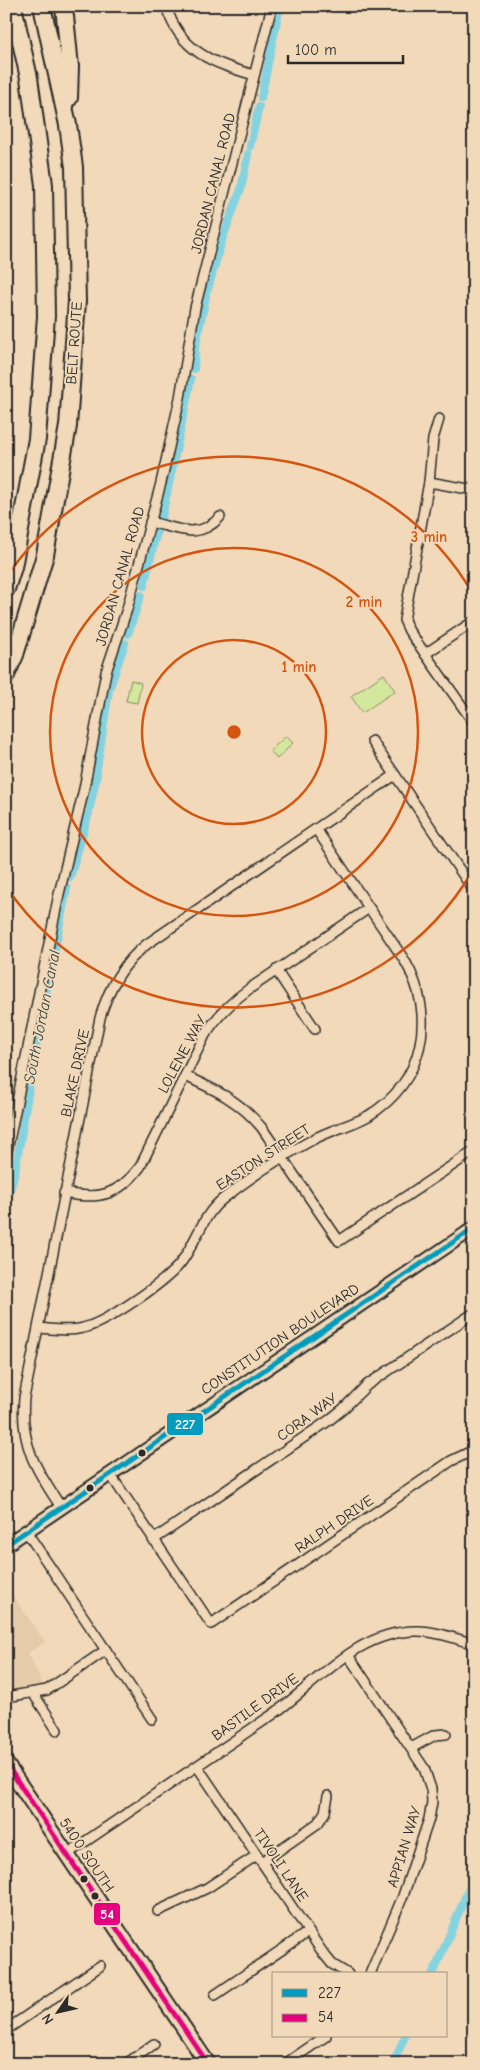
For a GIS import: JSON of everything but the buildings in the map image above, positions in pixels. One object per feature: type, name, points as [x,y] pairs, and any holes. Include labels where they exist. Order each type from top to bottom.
[{"type":"highway","name":"BELT ROUTE","points":[[6,589],[13,567],[37,439],[46,316],[44,185],[29,78],[20,32],[12,6]]},
{"type":"highway","name":"BELT ROUTE","points":[[6,675],[15,655],[45,555],[68,426],[78,301],[74,167],[68,125],[42,6]]},
{"type":"highway","points":[[64,6],[70,67],[68,125]]},
{"type":"main road","name":"CONSTITUTION BOULEVARD","points":[[6,1545],[474,1228]]},
{"type":"main road","name":"5400 SOUTH","points":[[6,1764],[208,2064]]},
{"type":"street","points":[[166,6],[178,32],[194,49],[222,66],[254,75]]},
{"type":"street","name":"JORDAN CANAL ROAD","points":[[6,1156],[59,894],[92,751],[104,679],[132,595],[180,398],[195,308],[272,6]]},
{"type":"street","points":[[439,420],[433,438],[429,482],[403,615],[406,628],[474,723]]},
{"type":"street","points":[[429,482],[474,490]]},
{"type":"street","points":[[150,522],[198,532],[209,528],[220,517]]},
{"type":"street","points":[[425,654],[474,621]]},
{"type":"street","points":[[372,741],[474,891]]},
{"type":"street","name":"BLAKE DRIVE","points":[[61,1508],[36,1470],[28,1449],[23,1428],[24,1398],[100,1018],[109,993],[116,978],[134,956],[147,944],[395,775]]},
{"type":"street","name":"EASTON STREET","points":[[38,1328],[70,1330],[84,1328],[109,1317],[154,1286],[182,1262],[204,1222],[216,1205],[282,1158],[314,1139],[362,1119],[382,1105],[404,1082],[419,1050],[423,1021],[422,1006],[414,979],[405,961],[316,829]]},
{"type":"street","name":"LOLENE WAY","points":[[64,1192],[93,1197],[101,1196],[116,1190],[133,1177],[140,1167],[205,1034],[218,1016],[233,1000],[369,908]]},
{"type":"street","points":[[276,970],[315,1029]]},
{"type":"street","points":[[185,1076],[217,1091],[244,1108],[262,1128],[339,1241],[474,1150]]},
{"type":"street","name":"CORA WAY","points":[[154,1540],[328,1421],[367,1385],[474,1314]]},
{"type":"street","name":"RALPH DRIVE","points":[[154,1540],[211,1624],[451,1461],[474,1450]]},
{"type":"street","points":[[110,1474],[154,1540]]},
{"type":"street","points":[[26,1532],[152,1718]]},
{"type":"street","name":"BASTILE DRIVE","points":[[67,1854],[294,1699],[320,1676],[367,1643],[398,1632],[429,1632],[473,1642]]},
{"type":"street","points":[[6,1697],[33,1693],[52,1687],[106,1650]]},
{"type":"street","name":"APPIAN WAY","points":[[348,1655],[424,1768],[429,1782],[432,1802],[429,1819],[404,1896],[371,1972]]},
{"type":"street","points":[[33,1693],[58,1730]]},
{"type":"street","points":[[411,1748],[435,1734],[446,1734]]},
{"type":"street","name":"TIVOLI LANE","points":[[197,1766],[327,1959],[345,1972]]},
{"type":"street","points":[[158,1911],[207,1888],[318,1823],[325,1812],[328,1796]]},
{"type":"street","points":[[215,1995],[308,1932]]},
{"type":"street","points":[[6,2030],[100,1966]]},
{"type":"street","points":[[286,2064],[323,2038]]},
{"type":"street","points":[[126,2064],[154,2044]]},
{"type":"shaded area","points":[[6,1586],[45,1642],[28,1653],[44,1687],[6,1692]]},
{"type":"green space","points":[[384,674],[395,691],[362,713],[351,696]]},
{"type":"green space","points":[[131,680],[141,683],[137,703],[126,701]]},
{"type":"green space","points":[[286,736],[293,743],[277,759],[270,751]]},
{"type":"waterway","name":"South Jordan Canal","points":[[261,98],[280,6]]},
{"type":"waterway","name":"South Jordan Canal","points":[[250,146],[259,107]]},
{"type":"waterway","name":"South Jordan Canal","points":[[208,289],[222,240],[241,189],[248,154]]},
{"type":"waterway","name":"South Jordan Canal","points":[[194,369],[195,349],[206,296]]},
{"type":"waterway","name":"South Jordan Canal","points":[[162,517],[191,379]]},
{"type":"waterway","name":"South Jordan Canal","points":[[144,586],[157,531]]},
{"type":"waterway","name":"South Jordan Canal","points":[[128,634],[141,595]]},
{"type":"waterway","name":"South Jordan Canal","points":[[97,769],[109,690],[125,643]]},
{"type":"waterway","name":"South Jordan Canal","points":[[90,807],[97,774]]},
{"type":"waterway","name":"South Jordan Canal","points":[[82,836],[89,813]]},
{"type":"waterway","name":"South Jordan Canal","points":[[70,877],[80,843]]},
{"type":"waterway","name":"South Jordan Canal","points":[[6,1205],[15,1172],[39,1028],[67,888]]},
{"type":"waterway","points":[[434,1972],[474,1876]]},
{"type":"waterway","points":[[393,2064],[404,2038]]},
{"type":"transit line","name":"227","points":[[6,1545],[474,1228]]},
{"type":"transit line","name":"54","points":[[6,1764],[208,2064]]}]
